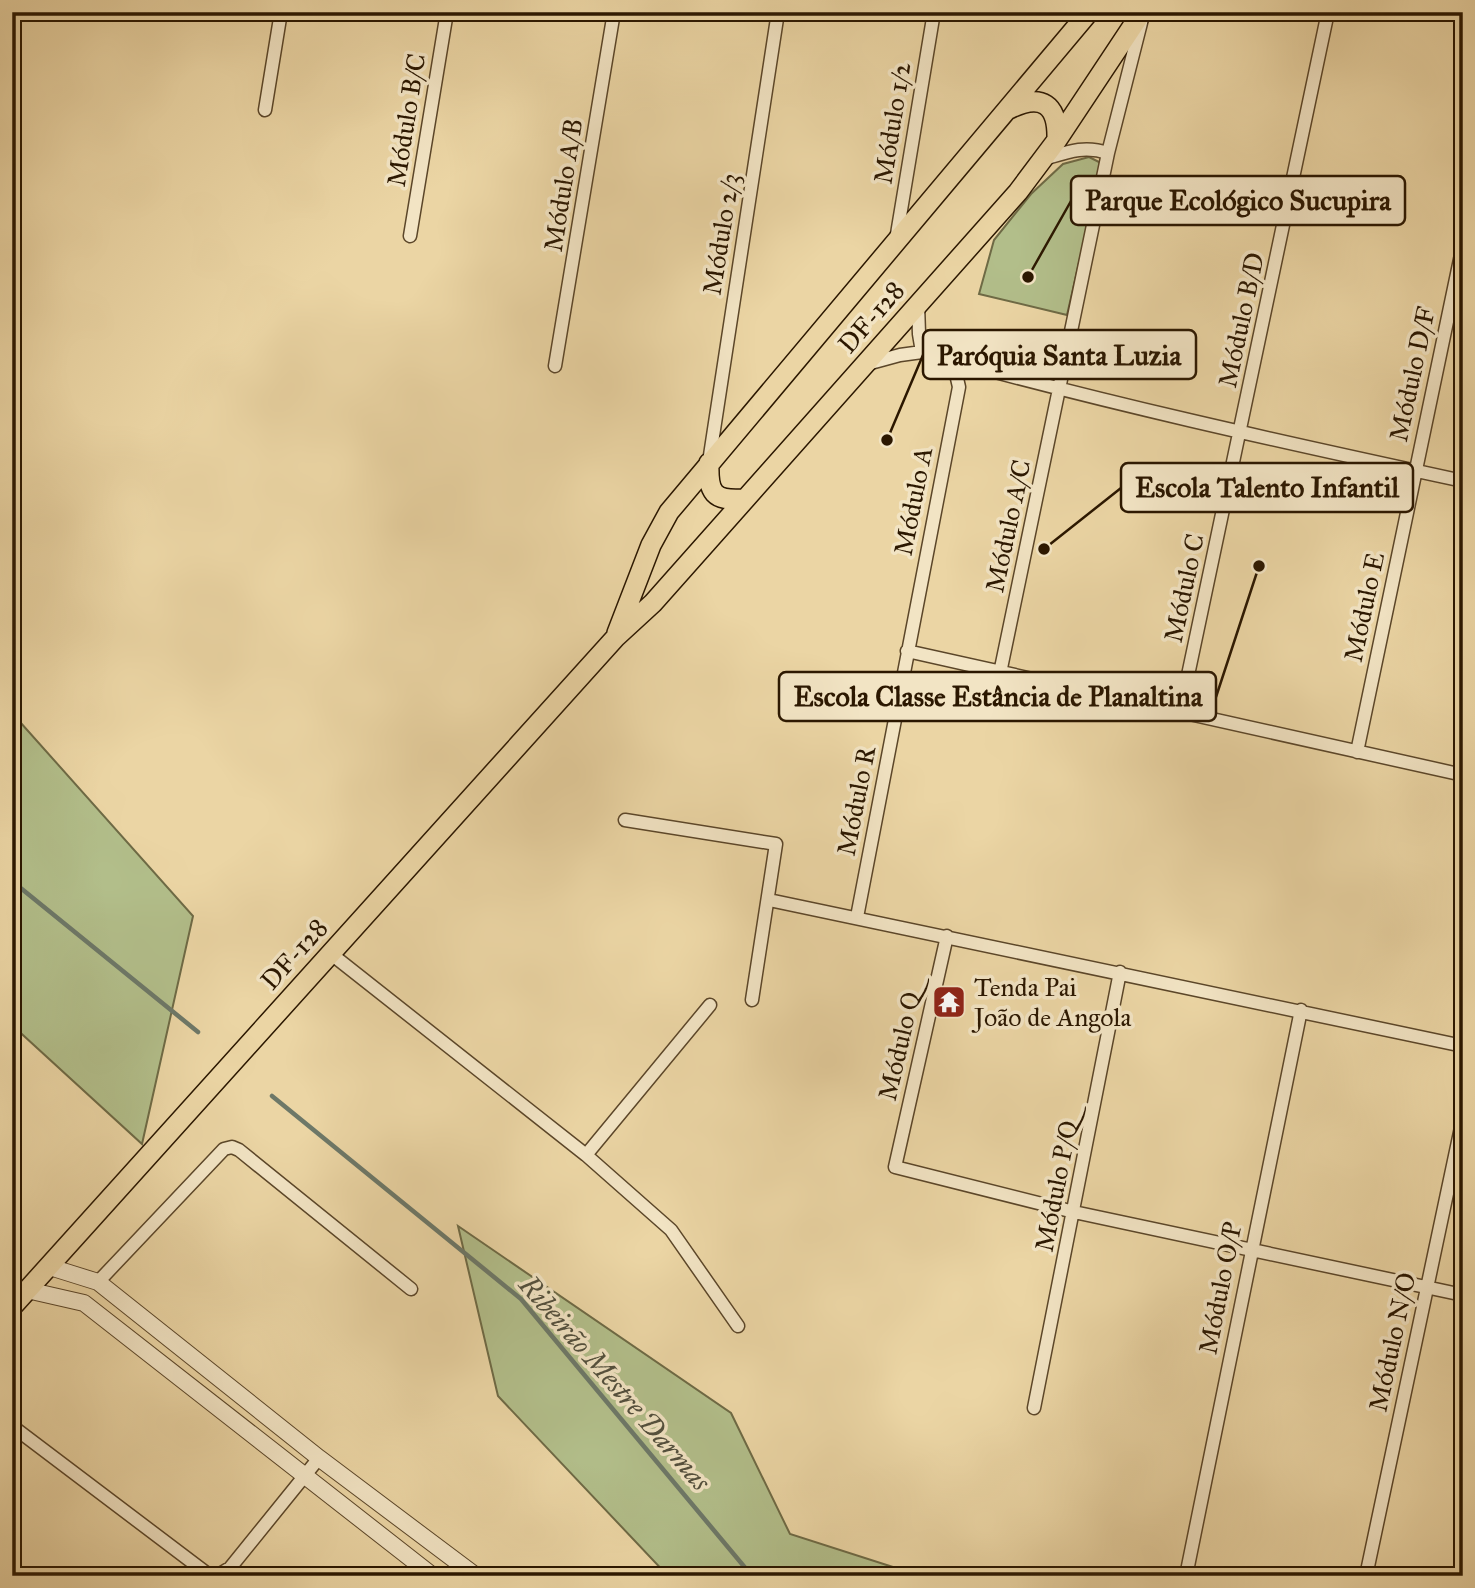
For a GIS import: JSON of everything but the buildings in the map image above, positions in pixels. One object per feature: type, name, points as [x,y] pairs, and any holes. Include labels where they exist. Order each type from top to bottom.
[{"type":"main road","name":"DF-128","points":[[615,637],[661,524],[709,463],[1089,12]]},
{"type":"main road","name":"DF-128","points":[[12,1307],[615,637],[653,603],[1018,192],[1057,141],[1143,12]]},
{"type":"main road","points":[[1008,110],[1023,102],[1037,100],[1046,104],[1055,115],[1057,141]]},
{"type":"main road","points":[[709,463],[708,480],[711,490],[728,500],[744,499]]},
{"type":"street","points":[[265,110],[281,12]]},
{"type":"street","name":"Módulo B/C","points":[[410,236],[447,12]]},
{"type":"street","name":"Módulo A/B","points":[[555,366],[614,12]]},
{"type":"street","name":"Módulo 2/3","points":[[709,463],[778,12]]},
{"type":"street","name":"Módulo 1/2","points":[[896,241],[934,12]]},
{"type":"street","points":[[1061,43],[1076,12]]},
{"type":"street","name":"Módulo A/C","points":[[1000,673],[1108,153],[1143,12]]},
{"type":"street","name":"Módulo B/D","points":[[1241,432],[1328,12]]},
{"type":"street","points":[[1043,160],[1074,149],[1089,148],[1108,153]]},
{"type":"street","name":"Módulo D/F","points":[[1415,470],[1463,245]]},
{"type":"street","points":[[918,303],[922,352]]},
{"type":"street","points":[[863,366],[900,355],[922,352],[1241,432],[1463,481]]},
{"type":"street","name":"Módulo A","points":[[907,651],[959,387],[953,361]]},
{"type":"street","name":"Módulo C","points":[[1180,713],[1241,432]]},
{"type":"street","name":"Módulo E","points":[[1357,752],[1415,470]]},
{"type":"street","points":[[907,651],[1463,775]]},
{"type":"street","name":"Módulo R","points":[[857,917],[907,651]]},
{"type":"street","points":[[625,820],[776,844],[752,1000]]},
{"type":"street","points":[[769,900],[1463,1046]]},
{"type":"street","name":"Módulo Q","points":[[947,936],[895,1167],[1074,1212]]},
{"type":"street","points":[[330,953],[586,1155],[671,1230],[738,1326]]},
{"type":"street","name":"Módulo P/Q","points":[[1034,1408],[1121,972]]},
{"type":"street","points":[[586,1155],[710,1005]]},
{"type":"street","name":"Módulo O/P","points":[[1186,1576],[1301,1010]]},
{"type":"street","name":"Módulo N/O","points":[[1366,1576],[1463,1118]]},
{"type":"street","points":[[98,1282],[224,1149],[232,1147],[411,1289]]},
{"type":"street","points":[[1074,1212],[1463,1295]]},
{"type":"street","points":[[50,1267],[98,1282],[319,1458],[476,1576]]},
{"type":"street","points":[[27,1290],[84,1303],[433,1576]]},
{"type":"street","points":[[142,1348],[157,1329]]},
{"type":"street","points":[[12,1426],[209,1575],[220,1574],[230,1568],[319,1458]]},
{"type":"street","points":[[441,1576],[455,1559]]},
{"type":"green space","points":[[1089,157],[1099,162],[1101,167],[1067,315],[979,294],[994,240],[1031,194],[1063,164]]},
{"type":"green space","points":[[12,713],[193,916],[142,1144],[12,1025]]},
{"type":"green space","points":[[458,1226],[731,1413],[790,1534],[921,1576],[668,1576],[498,1396]]},
{"type":"waterway","name":"Ribeirão Mestre Darmas","points":[[12,881],[198,1032]]},
{"type":"waterway","name":"Ribeirão Mestre Darmas","points":[[272,1096],[521,1299],[752,1576]]},
{"type":"place","name":"Parque Ecológico Sucupira","points":[[1028,277]]},
{"type":"place","name":"Paróquia Santa Luzia","points":[[887,440]]},
{"type":"place","name":"Escola Talento Infantil","points":[[1044,549]]},
{"type":"place","name":"Escola Classe Estância de Planaltina","points":[[1259,566]]},
{"type":"place","name":"Tenda Pai João de Angola","points":[[949,1002]]}]
